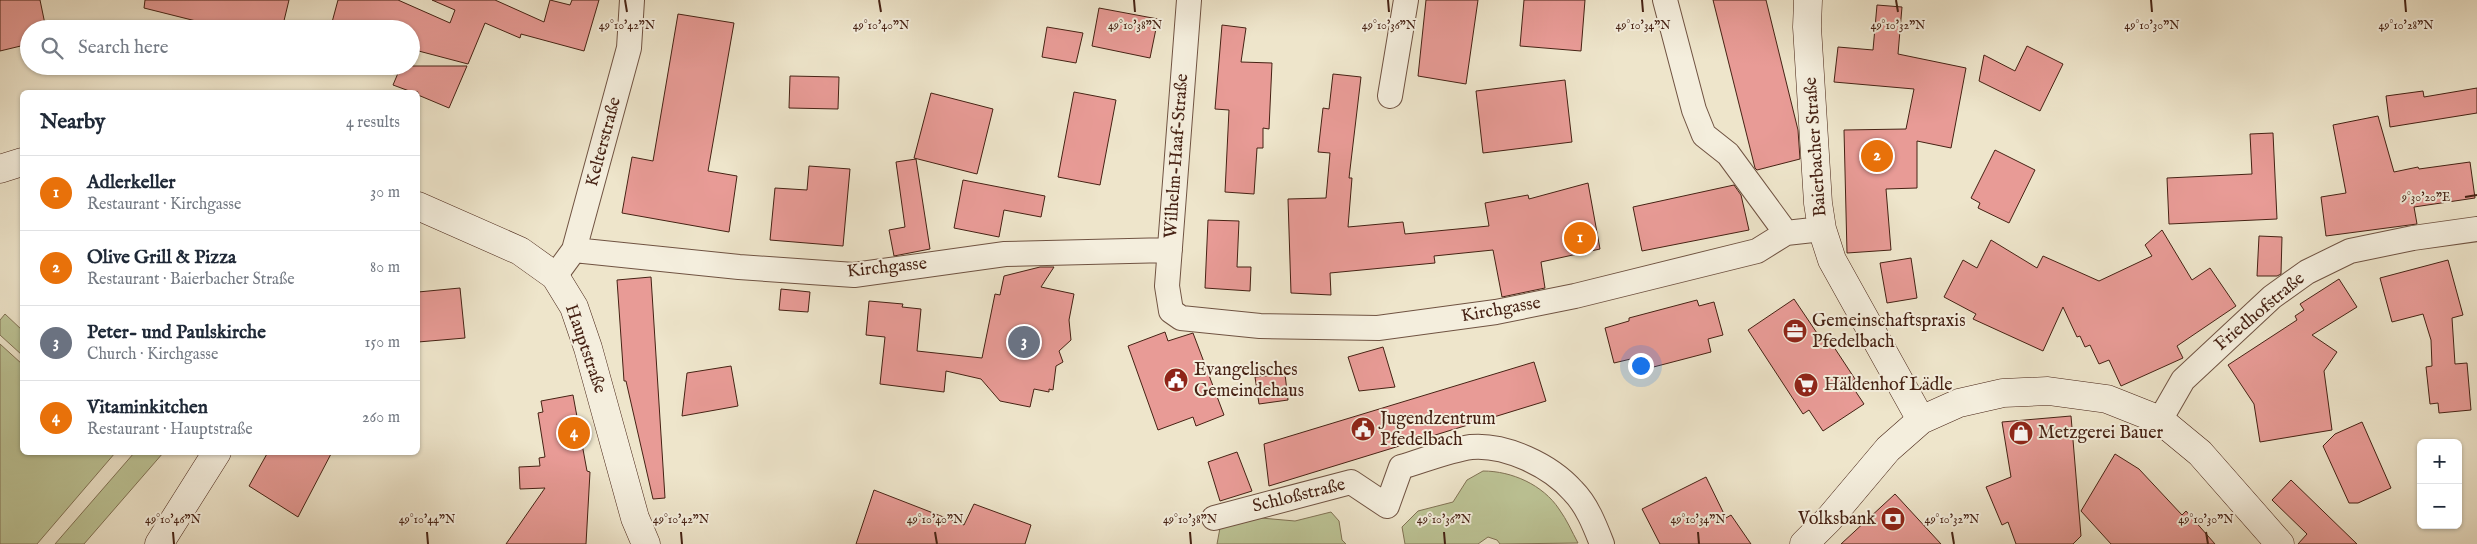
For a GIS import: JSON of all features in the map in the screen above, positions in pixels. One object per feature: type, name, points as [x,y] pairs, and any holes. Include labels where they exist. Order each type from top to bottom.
[{"type":"main road","name":"Baierbacher Straße","points":[[1808,0],[1807,28],[1818,203],[1822,229],[1832,260],[1921,420]]},
{"type":"main road","points":[[0,169],[20,163]]},
{"type":"main road","name":"Hauptstraße","points":[[420,207],[520,251],[555,276],[574,307],[588,348],[634,518],[646,544]]},
{"type":"main road","points":[[1804,544],[1888,449],[1921,420],[1959,403],[1994,395],[2048,391],[2108,399],[2160,420],[2200,453],[2280,544]]},
{"type":"main road","points":[[159,544],[215,455]]},
{"type":"street","name":"Kelterstraße","points":[[555,276],[574,250],[629,48],[632,0]]},
{"type":"street","name":"Wilhelm-Haaf-Straße","points":[[1171,311],[1167,286],[1189,0]]},
{"type":"street","points":[[1390,96],[1406,0]]},
{"type":"street","points":[[1665,0],[1694,110],[1704,135],[1728,154],[1786,233]]},
{"type":"street","name":"Kirchgasse","points":[[1171,311],[1182,318],[1260,326],[1378,328],[1496,312],[1583,294],[1757,252],[1786,233],[1822,229]]},
{"type":"street","name":"Friedhofstraße","points":[[2160,420],[2183,380],[2272,297],[2307,272],[2350,251],[2413,238],[2477,229]]},
{"type":"street","name":"Kirchgasse","points":[[574,250],[740,267],[854,275],[1004,254],[1170,250]]},
{"type":"street","name":"Schloßstraße","points":[[1214,518],[1352,482],[1386,506],[1401,467],[1471,447],[1509,451],[1533,461],[1554,474],[1574,491],[1591,518],[1602,544]]},
{"type":"green space","points":[[5,314],[20,328],[20,353],[0,335],[0,320]]},
{"type":"green space","points":[[0,344],[20,362],[20,455],[113,455],[37,544],[0,544]]},
{"type":"green space","points":[[132,455],[161,455],[84,544],[55,544]]},
{"type":"green space","points":[[1483,471],[1516,477],[1536,486],[1552,500],[1562,513],[1578,543],[1500,544],[1497,540],[1488,537],[1478,544],[1405,544],[1402,527],[1418,511],[1453,502],[1467,480]]},
{"type":"green space","points":[[1331,512],[1339,521],[1342,540],[1346,544],[1217,544],[1220,528],[1261,518],[1295,521]]},
{"type":"building","points":[[0,0],[40,0],[44,20],[20,20],[20,46],[0,51]]},
{"type":"building","points":[[145,0],[289,0],[284,20],[192,20],[144,8]]},
{"type":"building","points":[[338,0],[398,0],[450,23],[455,10],[432,0],[495,0],[544,22],[550,0],[570,5],[572,0],[599,0],[584,51],[521,34],[520,38],[485,23],[468,64],[420,51],[420,20],[333,20]]},
{"type":"building","points":[[1426,0],[1478,0],[1466,84],[1418,76]]},
{"type":"building","points":[[1524,0],[1585,0],[1581,51],[1520,46]]},
{"type":"building","points":[[1713,0],[1766,0],[1798,130],[1800,159],[1757,170],[1755,168]]},
{"type":"building","points":[[1877,5],[1902,7],[1898,54],[1966,68],[1951,148],[1917,141],[1917,188],[1886,189],[1891,250],[1847,253],[1844,130],[1906,129],[1914,89],[1834,82],[1838,47],[1873,50]]},
{"type":"building","points":[[1099,8],[1158,19],[1150,58],[1092,46]]},
{"type":"building","points":[[678,14],[734,23],[708,171],[737,176],[729,232],[622,213],[632,157],[653,161]]},
{"type":"building","points":[[1222,25],[1246,28],[1241,62],[1272,63],[1269,129],[1263,128],[1263,148],[1257,148],[1254,194],[1225,192],[1229,110],[1215,109]]},
{"type":"building","points":[[1047,27],[1083,33],[1076,63],[1042,57]]},
{"type":"building","points":[[2027,46],[2063,64],[2040,111],[1979,81],[1984,55],[2015,71]]},
{"type":"building","points":[[420,66],[467,66],[449,108],[420,96],[420,90],[407,90],[393,85],[397,75],[420,75]]},
{"type":"building","points":[[1333,74],[1361,77],[1349,178],[1352,178],[1348,227],[1403,222],[1405,234],[1489,226],[1485,203],[1528,195],[1529,199],[1588,183],[1600,249],[1541,262],[1545,288],[1502,297],[1493,250],[1434,256],[1435,263],[1330,273],[1331,295],[1291,293],[1288,199],[1326,198],[1330,153],[1318,152],[1323,108],[1329,109]]},
{"type":"building","points":[[790,76],[839,77],[838,109],[789,108]]},
{"type":"building","points":[[1565,80],[1572,142],[1483,153],[1476,91]]},
{"type":"building","points":[[2477,88],[2477,113],[2390,127],[2386,96],[2423,91],[2424,97]]},
{"type":"building","points":[[1074,92],[1116,100],[1100,185],[1058,177]]},
{"type":"building","points":[[931,93],[993,109],[977,174],[914,158]]},
{"type":"building","points":[[2378,116],[2394,172],[2418,167],[2419,169],[2470,162],[2475,198],[2414,207],[2417,224],[2326,236],[2321,197],[2346,193],[2333,125]]},
{"type":"building","points":[[2273,133],[2277,219],[2169,224],[2167,178],[2252,174],[2250,134]]},
{"type":"building","points":[[1995,150],[2035,170],[2009,223],[1978,208],[1980,203],[1971,198]]},
{"type":"building","points":[[916,159],[930,249],[894,256],[889,230],[905,227],[896,162]]},
{"type":"building","points":[[809,166],[850,169],[843,246],[770,240],[775,188],[807,190]]},
{"type":"building","points":[[963,180],[1045,196],[1041,217],[1004,210],[999,237],[954,228]]},
{"type":"building","points":[[1734,185],[1741,195],[1749,230],[1642,251],[1633,207]]},
{"type":"building","points":[[1208,220],[1239,221],[1237,267],[1251,267],[1250,291],[1205,288]]},
{"type":"building","points":[[2162,230],[2192,280],[2210,268],[2236,306],[2177,346],[2183,358],[2121,386],[2109,360],[2099,364],[2090,345],[2085,347],[2080,336],[2077,337],[2063,307],[2043,351],[1973,319],[1976,314],[1944,297],[1963,260],[1977,268],[1991,240],[2037,268],[2043,256],[2099,281],[2152,256],[2145,245]]},
{"type":"building","points":[[2259,236],[2282,237],[2281,274],[2277,276],[2257,276]]},
{"type":"building","points":[[1911,258],[1917,298],[1887,303],[1880,263]]},
{"type":"building","points":[[2448,260],[2463,315],[2452,318],[2455,364],[2467,363],[2471,410],[2439,413],[2438,403],[2430,404],[2426,367],[2432,366],[2431,340],[2423,314],[2392,322],[2380,278]]},
{"type":"building","points":[[1040,267],[1054,267],[1041,287],[1074,294],[1069,320],[1071,340],[1059,351],[1063,362],[1056,366],[1053,390],[1049,389],[1049,392],[1034,389],[1030,407],[1000,401],[981,379],[946,371],[944,392],[880,384],[885,337],[866,335],[869,301],[903,304],[902,307],[921,309],[917,351],[982,358],[995,294],[1000,295],[1004,276]]},
{"type":"building","points":[[651,277],[665,498],[653,499],[626,381],[624,381],[617,280]]},
{"type":"building","points":[[2339,279],[2357,307],[2312,335],[2337,352],[2324,371],[2332,430],[2260,442],[2254,404],[2228,365],[2297,320],[2295,316],[2304,310],[2300,304]]},
{"type":"building","points":[[460,288],[465,338],[420,342],[420,292]]},
{"type":"building","points":[[781,289],[810,292],[808,312],[779,310]]},
{"type":"building","points":[[1794,299],[1823,342],[1828,338],[1855,379],[1850,383],[1864,404],[1823,431],[1809,410],[1803,414],[1748,330]]},
{"type":"building","points":[[1697,300],[1699,306],[1714,302],[1723,335],[1708,339],[1711,352],[1642,370],[1639,357],[1614,363],[1605,328],[1629,321],[1629,318]]},
{"type":"building","name":"Evangelisches Gemeindehaus","points":[[1165,332],[1168,341],[1193,333],[1224,415],[1196,426],[1193,417],[1158,430],[1128,346]]},
{"type":"building","points":[[1383,347],[1395,387],[1359,391],[1348,357]]},
{"type":"building","points":[[1534,362],[1546,401],[1269,486],[1264,444]]},
{"type":"building","points":[[731,366],[738,406],[682,416],[687,373]]},
{"type":"building","points":[[1285,374],[1288,400],[1259,404],[1255,377]]},
{"type":"building","points":[[573,395],[587,471],[590,472],[586,544],[506,544],[545,488],[520,489],[519,467],[540,466],[539,458],[545,457],[538,413],[543,412],[541,401]]},
{"type":"building","points":[[2071,416],[2081,536],[2073,544],[2016,544],[2008,522],[2002,525],[1986,487],[2011,477],[2002,422]]},
{"type":"building","points":[[2362,422],[2391,488],[2358,503],[2349,503],[2323,446],[2335,434]]},
{"type":"building","points":[[1237,452],[1252,491],[1220,501],[1208,462]]},
{"type":"building","points":[[2115,454],[2139,469],[2182,515],[2186,511],[2215,544],[2111,544],[2081,511]]},
{"type":"building","points":[[266,455],[330,455],[298,517],[249,486]]},
{"type":"building","points":[[1706,477],[1726,518],[1731,515],[1751,544],[1660,544],[1642,509]]},
{"type":"building","points":[[2291,480],[2357,544],[2298,544],[2307,534],[2272,500]]},
{"type":"building","points":[[874,490],[964,525],[974,504],[1031,525],[1025,544],[856,544]]},
{"type":"building","name":"Volksbank","points":[[1895,494],[1941,544],[1841,544]]},
{"type":"place","name":"Olive Grill & Pizza","points":[[1877,156]]},
{"type":"place","name":"Adlerkeller","points":[[1580,238]]},
{"type":"place","name":"Gemeinschaftspraxis Pfedelbach","points":[[1795,331]]},
{"type":"place","name":"Peter- und Paulskirche","points":[[1024,342]]},
{"type":"place","name":"Evangelisches Gemeindehaus","points":[[1176,380]]},
{"type":"place","name":"Häldenhof Lädle","points":[[1806,385]]},
{"type":"place","name":"Jugendzentrum Pfedelbach","points":[[1363,429]]},
{"type":"place","name":"Vitaminkitchen","points":[[574,433]]},
{"type":"place","name":"Metzgerei Bauer","points":[[2021,433]]},
{"type":"place","name":"Volksbank","points":[[1893,519]]}]
